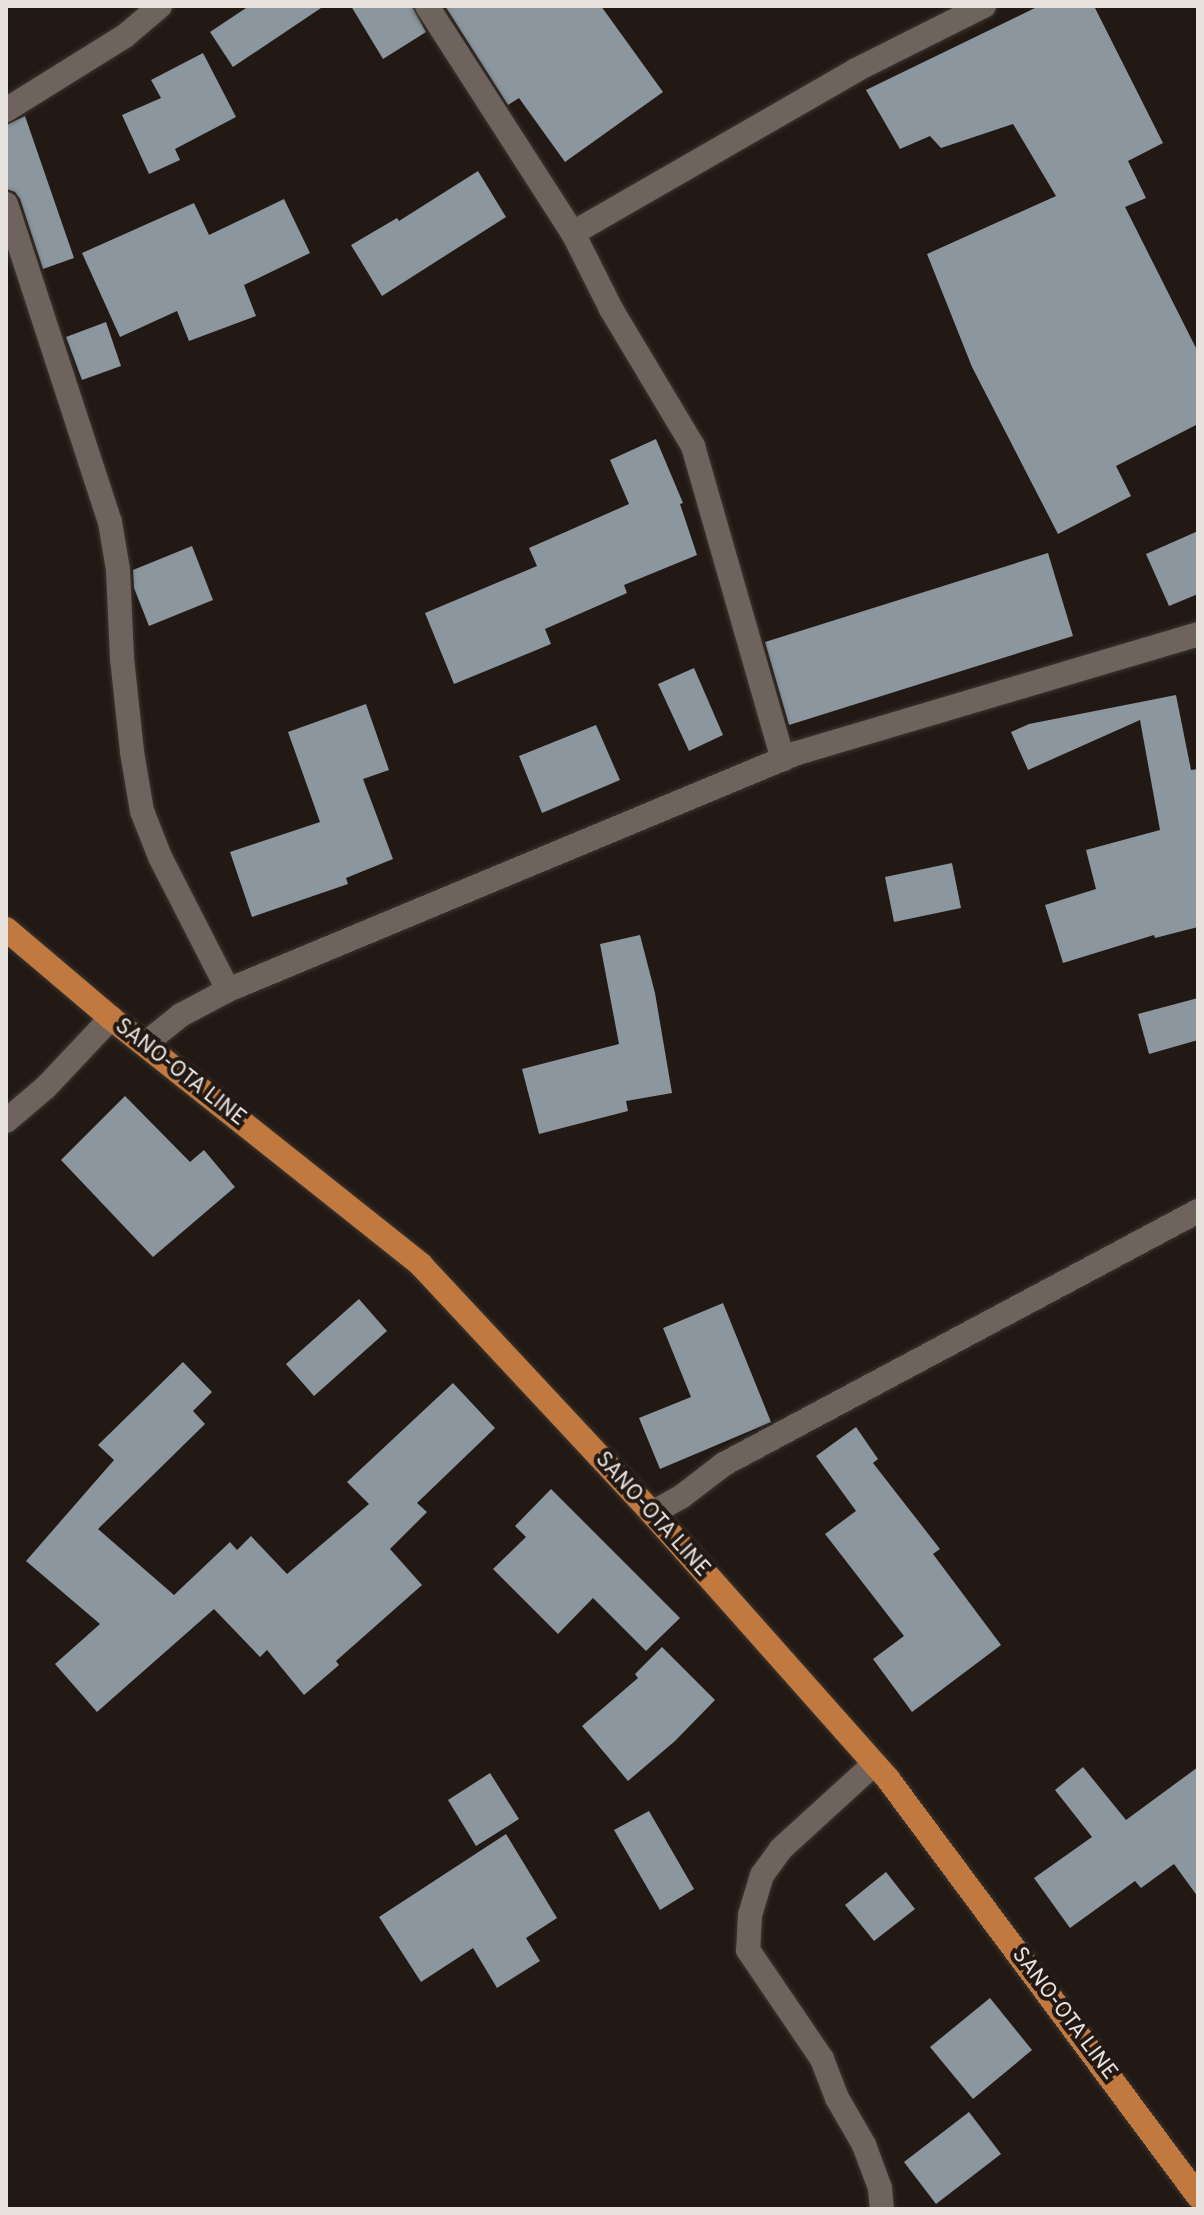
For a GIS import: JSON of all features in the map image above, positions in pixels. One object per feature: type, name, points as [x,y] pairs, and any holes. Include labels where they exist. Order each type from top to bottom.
[{"type":"main road","name":"SANO-OTA LINE","points":[[6,929],[111,1018],[421,1265],[652,1513],[874,1764],[1198,2196]]},
{"type":"street","points":[[6,110],[125,36],[160,6]]},
{"type":"street","points":[[427,6],[573,233],[611,309],[693,446],[783,759]]},
{"type":"street","points":[[573,233],[856,70],[984,6]]},
{"type":"street","points":[[6,204],[110,522],[118,570],[132,752],[142,811],[160,857],[228,990]]},
{"type":"street","points":[[146,1043],[181,1015],[228,990],[783,759],[1198,634]]},
{"type":"street","points":[[6,1121],[46,1087],[111,1018]]},
{"type":"street","points":[[652,1513],[681,1497],[724,1464],[1198,1211]]},
{"type":"street","points":[[874,1764],[781,1849],[762,1875],[750,1915],[748,1950],[822,2059],[837,2098],[864,2145],[880,2188],[882,2209]]},
{"type":"building","points":[[249,6],[324,6],[233,67],[210,32]]},
{"type":"building","points":[[351,6],[412,6],[426,32],[383,59]]},
{"type":"building","points":[[445,6],[601,6],[663,92],[565,162],[519,98],[508,105]]},
{"type":"building","points":[[1039,6],[1094,6],[1163,143],[1128,161],[1146,198],[1125,207],[1198,352],[1198,424],[1116,466],[1131,496],[1058,534],[972,367],[927,254],[1056,196],[1013,124],[941,148],[930,136],[900,149],[866,90]]},
{"type":"building","points":[[203,53],[236,117],[175,149],[180,160],[149,174],[122,115],[161,98],[151,80]]},
{"type":"building","points":[[25,116],[74,258],[43,269],[20,199],[15,192],[6,189],[6,125]]},
{"type":"building","points":[[478,171],[506,217],[382,296],[351,245],[397,218],[399,221]]},
{"type":"building","points":[[284,199],[310,253],[244,285],[256,316],[189,341],[177,311],[120,337],[82,253],[194,203],[209,235]]},
{"type":"building","points":[[106,322],[121,366],[82,380],[66,337]]},
{"type":"building","points":[[656,439],[683,503],[680,504],[697,555],[624,585],[627,593],[545,629],[551,644],[454,684],[425,613],[537,566],[529,548],[629,504],[610,460]]},
{"type":"building","points":[[1198,531],[1198,594],[1169,606],[1146,554]]},
{"type":"building","points":[[192,546],[213,600],[149,626],[134,588],[133,570]]},
{"type":"building","points":[[1048,553],[1073,636],[789,725],[765,642]]},
{"type":"building","points":[[694,668],[723,735],[689,751],[658,684]]},
{"type":"building","points":[[1176,695],[1191,770],[1198,769],[1198,927],[1155,938],[1154,935],[1063,963],[1045,905],[1096,889],[1086,850],[1160,830],[1140,720],[1028,770],[1011,732],[1029,724]]},
{"type":"building","points":[[366,704],[389,770],[363,779],[393,859],[346,878],[348,884],[252,917],[230,852],[320,822],[288,732]]},
{"type":"building","points":[[596,725],[620,780],[542,813],[519,756]]},
{"type":"building","points":[[952,863],[961,908],[894,922],[885,877]]},
{"type":"building","points":[[640,935],[655,993],[672,1093],[626,1101],[628,1111],[539,1134],[522,1069],[619,1044],[600,944]]},
{"type":"building","points":[[1198,998],[1198,1040],[1149,1054],[1138,1014]]},
{"type":"building","points":[[125,1096],[190,1162],[204,1150],[235,1187],[153,1257],[61,1160]]},
{"type":"building","points":[[359,1299],[387,1331],[314,1396],[286,1364]]},
{"type":"building","points":[[723,1303],[771,1422],[660,1469],[639,1418],[691,1397],[663,1328]]},
{"type":"building","points":[[183,1362],[212,1392],[193,1411],[205,1424],[98,1529],[174,1595],[230,1542],[237,1550],[251,1536],[287,1574],[369,1504],[347,1482],[453,1383],[495,1428],[417,1503],[427,1512],[390,1549],[422,1585],[336,1661],[339,1665],[304,1695],[267,1650],[260,1657],[214,1609],[97,1712],[55,1664],[100,1624],[26,1561],[114,1460],[98,1445]]},
{"type":"building","points":[[856,1427],[878,1459],[873,1463],[940,1549],[933,1554],[1001,1645],[912,1712],[873,1659],[904,1636],[825,1534],[856,1511],[816,1456]]},
{"type":"building","points":[[551,1489],[680,1618],[646,1651],[593,1598],[558,1634],[493,1569],[526,1537],[515,1526]]},
{"type":"building","points":[[662,1647],[715,1700],[675,1741],[628,1781],[582,1726],[638,1678],[635,1674]]},
{"type":"building","points":[[1083,1767],[1126,1820],[1198,1767],[1198,1897],[1174,1864],[1141,1888],[1135,1881],[1070,1928],[1034,1878],[1092,1837],[1055,1790]]},
{"type":"building","points":[[490,1773],[519,1819],[476,1846],[448,1800]]},
{"type":"building","points":[[649,1811],[694,1889],[660,1910],[614,1830]]},
{"type":"building","points":[[506,1834],[557,1918],[526,1938],[540,1961],[497,1988],[473,1948],[421,1982],[379,1917]]},
{"type":"building","points":[[886,1872],[915,1909],[874,1941],[845,1905]]},
{"type":"building","points":[[990,1998],[1032,2050],[973,2099],[930,2047]]},
{"type":"building","points":[[969,2112],[1001,2154],[936,2204],[904,2162]]}]
